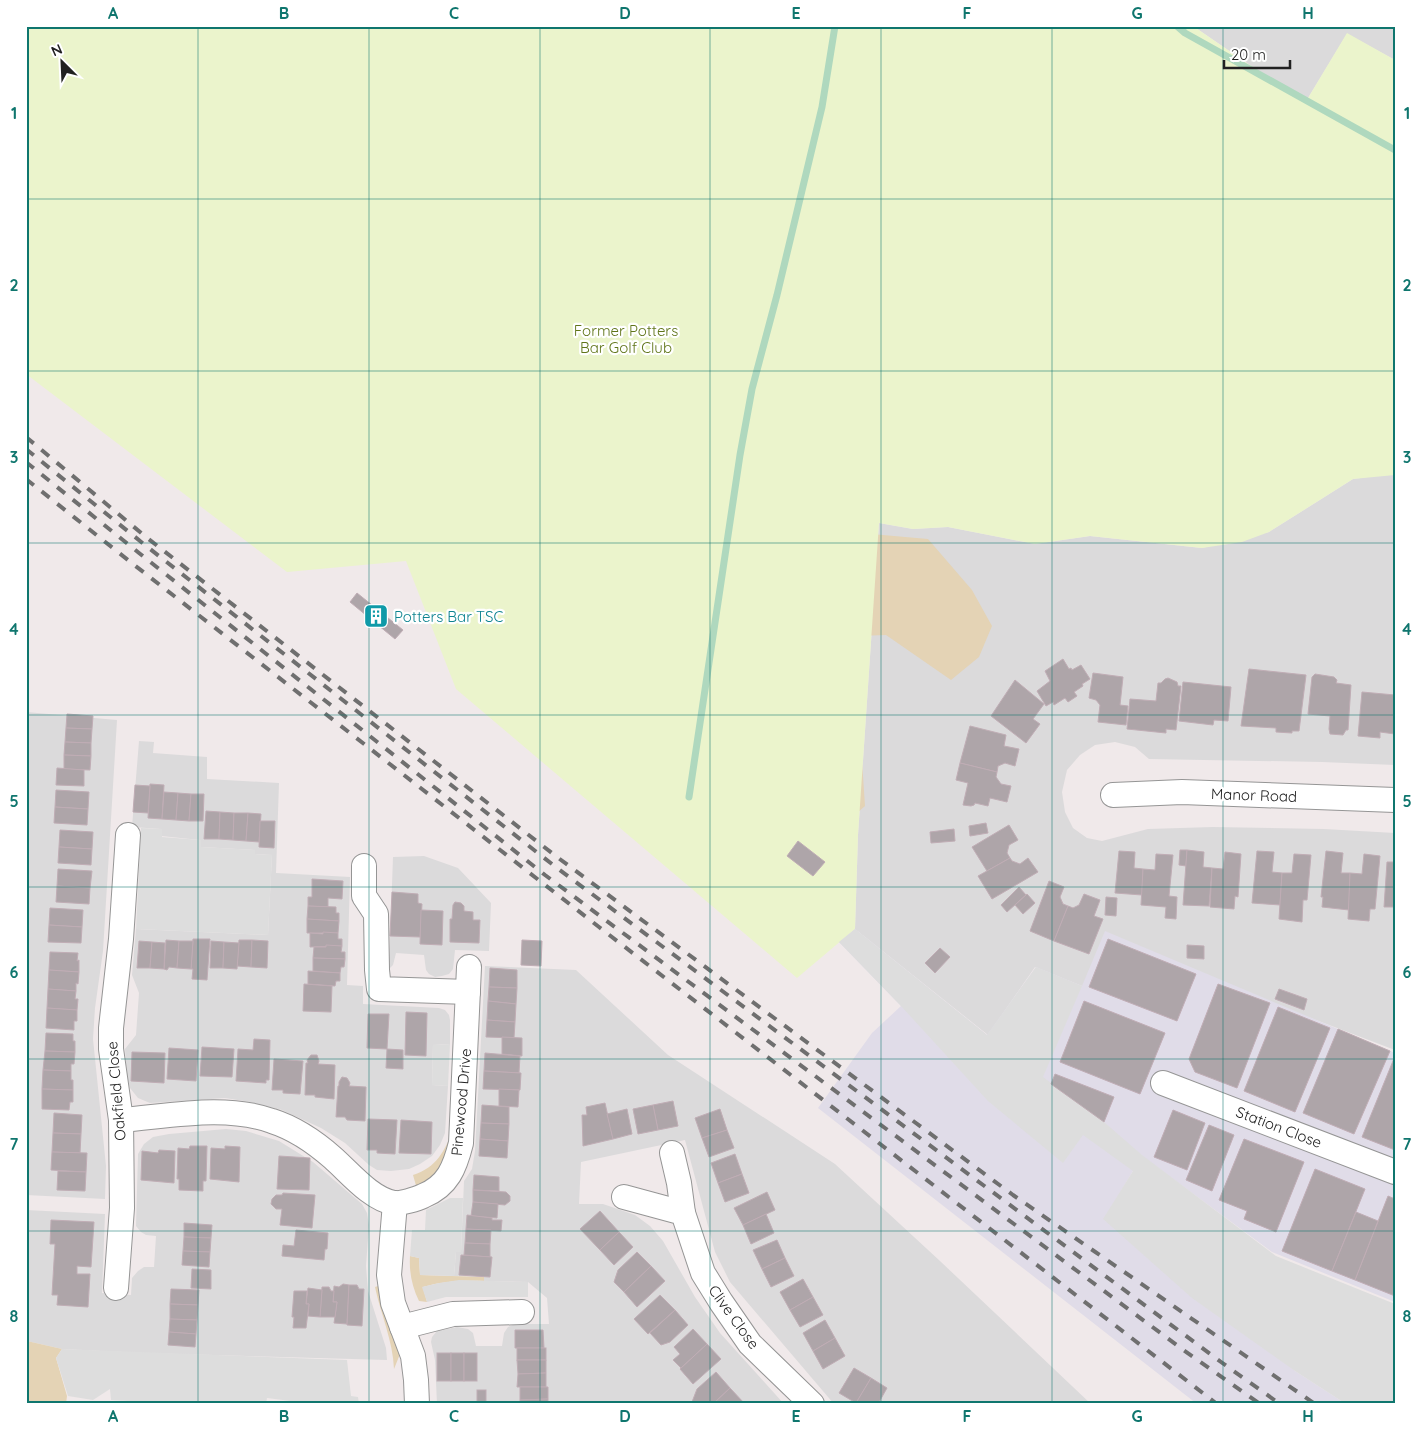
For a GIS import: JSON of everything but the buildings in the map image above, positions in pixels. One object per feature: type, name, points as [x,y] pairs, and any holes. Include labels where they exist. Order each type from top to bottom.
[{"type":"street","name":"Manor Road","points":[[1113,795],[1182,792],[1395,800]]},
{"type":"street","name":"Oakfield Close","points":[[116,1288],[122,1208],[121,1120],[110,1050],[121,939],[128,835]]},
{"type":"street","points":[[364,866],[364,896],[376,914],[379,989],[468,992]]},
{"type":"street","name":"Pinewood Drive","points":[[395,1203],[418,1198],[430,1193],[450,1175],[456,1163],[461,1143],[469,967]]},
{"type":"street","name":"Station Close","points":[[1163,1083],[1395,1172]]},
{"type":"street","points":[[121,1120],[221,1112],[247,1114],[273,1121],[312,1142],[377,1197],[395,1203],[389,1275],[393,1303],[413,1356],[416,1404]]},
{"type":"street","name":"Clive Close","points":[[672,1153],[683,1213],[703,1273],[750,1344],[812,1404]]},
{"type":"street","points":[[624,1196],[683,1213]]},
{"type":"street","points":[[402,1327],[453,1314],[522,1312]]},
{"type":"shaded area","points":[[1193,26],[1395,26],[1395,60],[1347,34],[1305,103]]},
{"type":"shaded area","points":[[1395,475],[1395,765],[1149,759],[1135,747],[1115,742],[1095,745],[1080,755],[1067,770],[1062,792],[1065,812],[1073,828],[1087,838],[1102,841],[1148,829],[1213,827],[1324,829],[1395,833],[1395,1050],[1216,982],[1082,986],[1035,967],[988,1035],[855,929],[858,835],[879,523],[913,529],[948,527],[1035,544],[1090,536],[1202,548],[1269,532],[1353,479]]},
{"type":"shaded area","points":[[849,532],[928,539],[972,590],[992,626],[979,657],[951,680],[886,635],[858,636],[857,684],[865,806],[840,828]]},
{"type":"shaded area","points":[[26,712],[117,720],[103,951],[95,1008],[93,1039],[106,1166],[105,1199],[26,1195]]},
{"type":"shaded area","points":[[139,741],[154,742],[153,753],[207,757],[207,779],[279,783],[276,873],[350,877],[347,985],[363,986],[363,1004],[439,1008],[445,1010],[449,1015],[450,1044],[433,1045],[432,1085],[448,1086],[445,1133],[440,1145],[432,1156],[409,1169],[377,1170],[345,1143],[321,1128],[282,1110],[225,1098],[150,1103],[138,1098],[130,1088],[127,1077],[125,1049],[136,1035],[139,993],[132,975],[136,929],[268,935],[272,855],[255,854],[255,850],[201,847],[200,840],[161,836],[161,829],[132,827]]},
{"type":"shaded area","points":[[141,828],[162,829],[162,837],[201,840],[201,847],[255,850],[255,854],[272,855],[268,935],[136,929]]},
{"type":"shaded area","points":[[424,856],[458,868],[491,903],[489,951],[455,950],[453,969],[449,974],[435,977],[426,970],[424,955],[396,953],[393,965],[389,969],[393,857]]},
{"type":"shaded area","points":[[855,929],[987,1035],[1036,967],[1082,986],[1105,931],[1395,1053],[1395,1302],[1272,1252],[1142,1156],[1104,1219],[1295,1371],[1346,1404],[1197,1404],[818,1108],[872,1033],[901,1006],[839,942]]},
{"type":"shaded area","points":[[855,929],[987,1035],[1036,967],[1082,986],[1043,1077],[1104,1122],[1142,1155],[1276,1256],[1395,1304],[1395,1404],[1346,1404],[1295,1371],[1192,1298],[1103,1219],[1133,1171],[1083,1135],[1063,1163],[988,1101],[839,942]]},
{"type":"shaded area","points":[[485,966],[576,970],[668,1055],[835,1164],[1091,1404],[834,1404],[730,1282],[715,1252],[685,1140],[581,1162],[579,1204],[603,1204],[635,1215],[650,1226],[663,1241],[695,1297],[720,1333],[784,1404],[437,1404],[435,1360],[431,1342],[432,1337],[437,1331],[457,1327],[468,1329],[473,1333],[476,1346],[502,1346],[504,1333],[508,1327],[516,1324],[549,1324],[547,1298],[528,1282],[484,1281],[484,1277],[454,1276],[456,1252],[461,1252],[464,1181],[472,1169],[475,1151]]},
{"type":"shaded area","points":[[450,1044],[448,1086],[432,1085],[433,1045]]},
{"type":"shaded area","points":[[226,1129],[246,1131],[279,1141],[313,1162],[362,1204],[367,1213],[369,1225],[366,1266],[368,1291],[386,1348],[387,1360],[62,1349],[27,1341],[26,1210],[105,1214],[102,1293],[131,1295],[132,1278],[144,1267],[154,1267],[156,1236],[146,1235],[136,1226],[138,1154],[144,1144],[153,1137]]},
{"type":"shaded area","points":[[453,1130],[446,1166],[417,1189],[413,1175],[428,1168],[439,1158]]},
{"type":"shaded area","points":[[450,1198],[463,1198],[461,1252],[456,1252],[454,1276],[420,1275],[419,1258],[410,1256],[412,1230],[425,1230],[426,1210]]},
{"type":"shaded area","points":[[410,1256],[419,1258],[420,1275],[484,1277],[484,1281],[453,1281],[423,1287],[427,1302],[419,1301],[414,1290]]},
{"type":"shaded area","points":[[459,1280],[528,1282],[528,1297],[446,1297],[427,1302],[422,1287]]},
{"type":"shaded area","points":[[378,1286],[388,1323],[400,1354],[394,1369],[389,1338],[375,1287]]},
{"type":"shaded area","points":[[27,1341],[62,1349],[56,1358],[67,1396],[66,1404],[26,1404]]},
{"type":"shaded area","points":[[62,1349],[347,1360],[351,1396],[358,1397],[359,1404],[314,1404],[267,1398],[266,1404],[188,1404],[111,1400],[110,1389],[93,1400],[68,1396],[56,1358]]},
{"type":"green space","name":"Former Potters Bar Golf Club","points":[[26,26],[1193,26],[1305,103],[1347,33],[1395,60],[1395,475],[1353,479],[1269,532],[1242,542],[1202,548],[1090,536],[1035,544],[948,527],[913,529],[879,523],[858,835],[855,929],[797,978],[456,689],[406,561],[287,572],[26,374]]},
{"type":"waterway","points":[[689,797],[740,455],[752,389],[777,295],[822,107],[835,26]]},
{"type":"waterway","points":[[1177,26],[1185,33],[1395,150]]},
{"type":"railway","points":[[26,437],[146,537],[557,857],[1013,1195],[1315,1404]]},
{"type":"railway","points":[[26,449],[145,545],[557,868],[1280,1404]]},
{"type":"railway","points":[[26,462],[545,875],[1182,1349],[1260,1404]]},
{"type":"railway","points":[[26,479],[599,927],[1217,1404]]},
{"type":"place","name":"Potters Bar TSC","points":[[376,616]]}]
